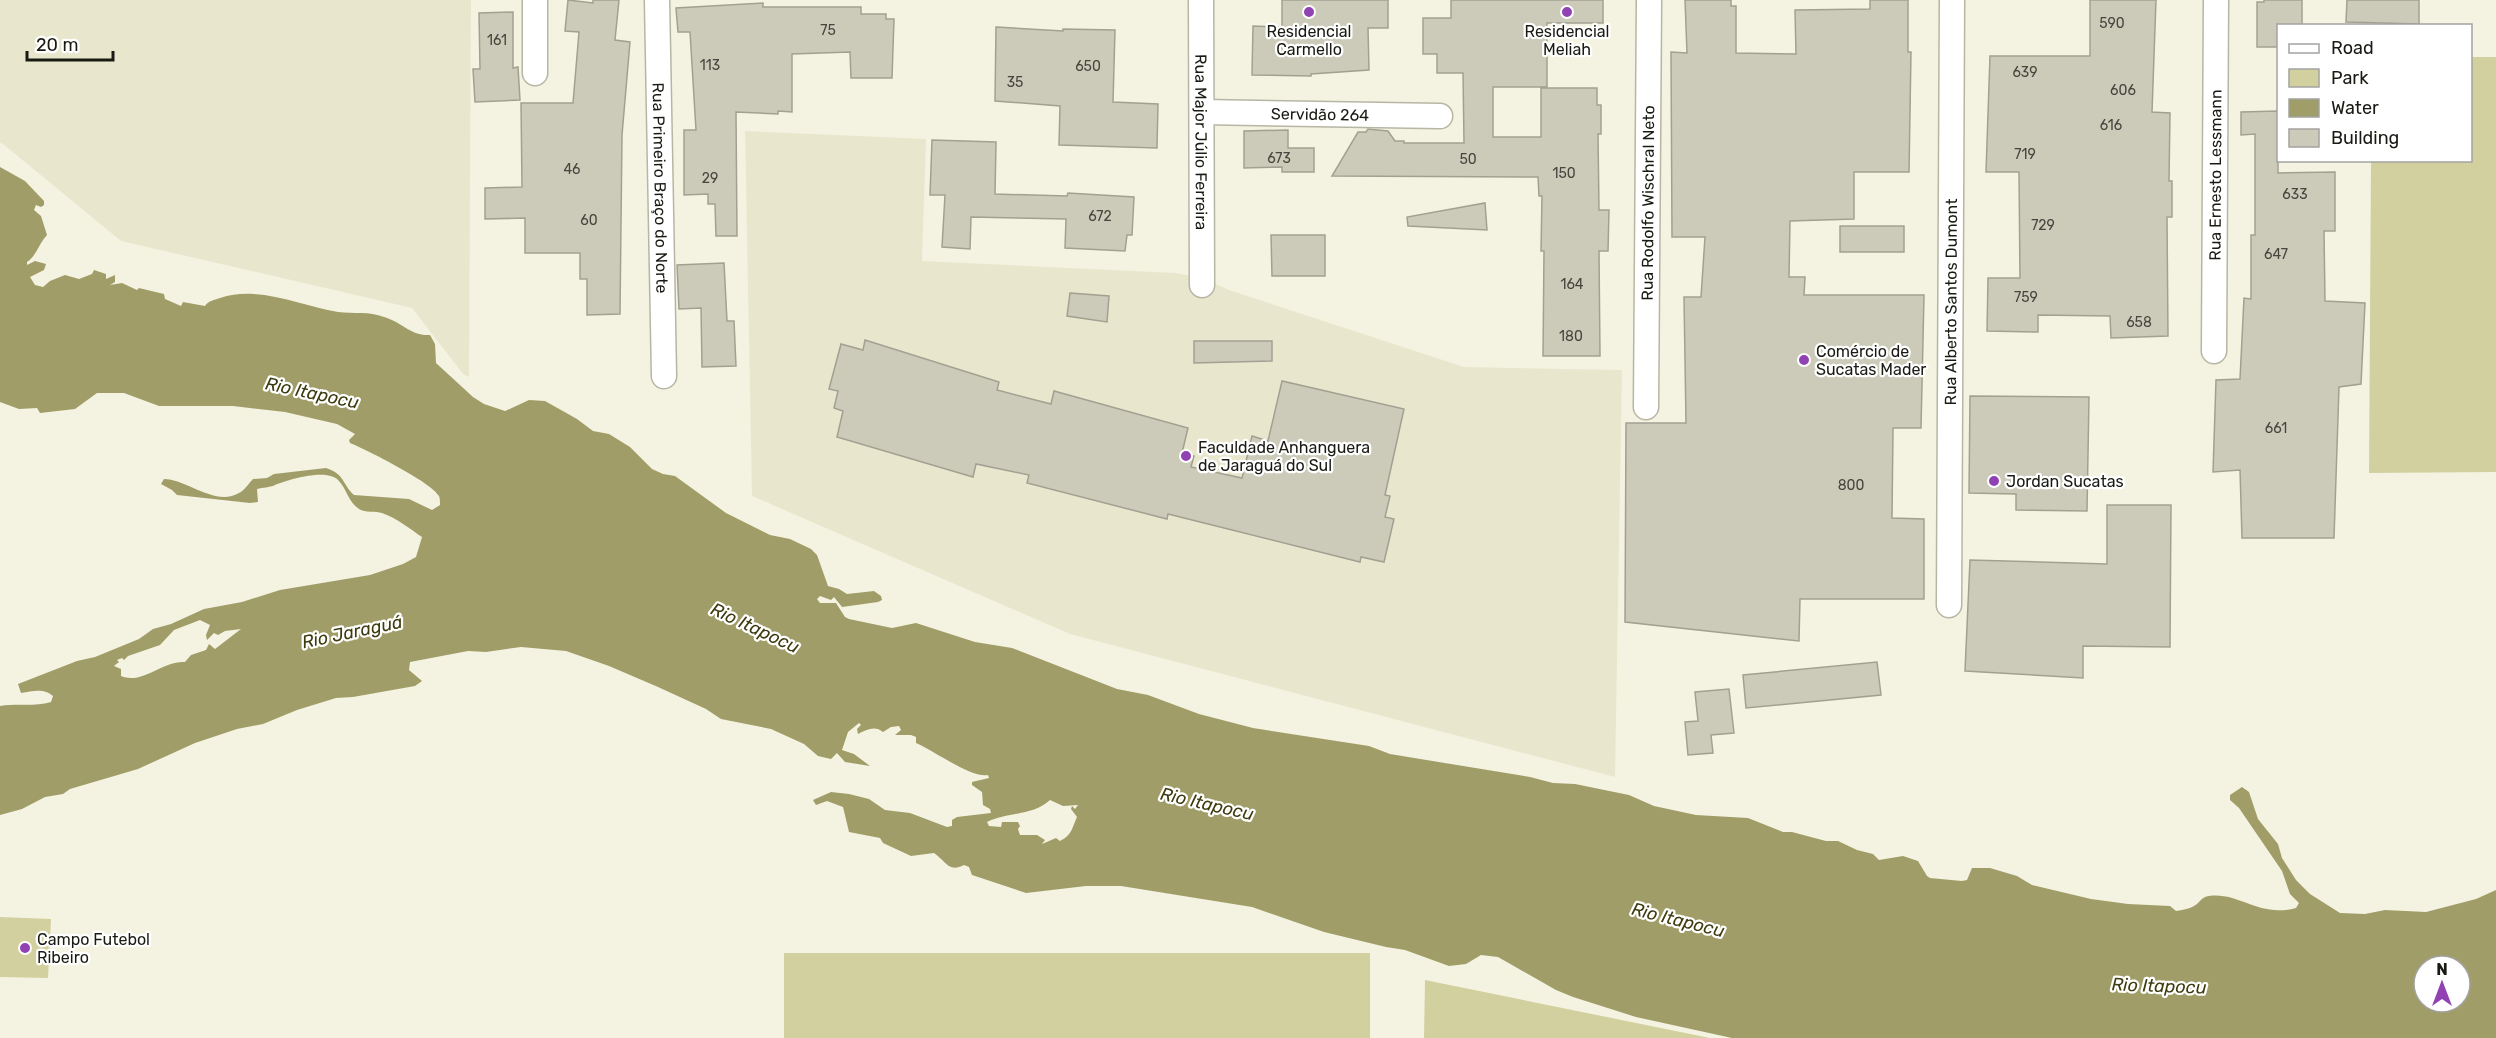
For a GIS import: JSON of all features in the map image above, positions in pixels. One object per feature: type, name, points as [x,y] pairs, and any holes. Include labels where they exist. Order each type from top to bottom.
[{"type":"street","points":[[535,0],[535,73]]},
{"type":"street","name":"Rua Primeiro Braço do Norte","points":[[657,0],[664,376]]},
{"type":"street","name":"Rua Major Júlio Ferreira","points":[[1201,0],[1202,285]]},
{"type":"street","name":"Rua Rodolfo Wischral Neto","points":[[1646,407],[1649,0]]},
{"type":"street","name":"Rua Alberto Santos Dumont","points":[[1949,605],[1952,0]]},
{"type":"street","name":"Rua Ernesto Lessmann","points":[[2214,351],[2216,0]]},
{"type":"street","name":"Servidão 264","points":[[1202,112],[1440,116]]},
{"type":"shaded area","points":[[0,0],[471,0],[469,377],[463,374],[412,308],[121,241],[0,143]]},
{"type":"shaded area","name":"Faculdade Anhanguera de Jaraguá do Sul","points":[[745,131],[926,139],[922,261],[1175,273],[1203,278],[1229,290],[1464,367],[1622,370],[1615,777],[1070,634],[752,496]]},
{"type":"green space","points":[[2472,57],[2496,57],[2496,472],[2369,473],[2371,162],[2472,162]]},
{"type":"green space","name":"Campo Futebol Ribeiro","points":[[0,917],[51,919],[48,978],[0,977]]},
{"type":"green space","points":[[784,953],[1370,953],[1370,1038],[784,1038]]},
{"type":"green space","points":[[1425,980],[1705,1037],[1709,1038],[1424,1038]]},
{"type":"water","points":[[0,167],[25,181],[44,201],[44,205],[41,207],[36,205],[34,210],[41,216],[47,235],[27,262],[27,265],[35,261],[46,264],[44,270],[30,277],[35,285],[43,287],[50,281],[65,275],[79,279],[92,274],[94,270],[106,274],[106,279],[115,275],[115,282],[110,285],[122,283],[137,290],[139,288],[164,294],[165,299],[181,306],[183,302],[205,306],[213,300],[235,295],[264,295],[338,312],[378,315],[411,331],[430,335],[435,344],[436,363],[473,397],[484,404],[505,411],[529,400],[545,401],[593,431],[609,434],[630,447],[652,469],[675,476],[726,513],[770,535],[790,539],[811,549],[817,555],[828,586],[847,594],[874,591],[881,596],[882,600],[878,602],[842,607],[834,597],[831,600],[820,596],[817,599],[820,603],[836,603],[845,617],[849,619],[892,628],[916,623],[975,642],[1012,648],[1117,689],[1148,695],[1199,714],[1253,728],[1369,746],[1390,754],[1530,777],[1553,783],[1575,784],[1629,795],[1654,806],[1696,815],[1748,818],[1783,832],[1792,832],[1826,841],[1838,841],[1857,850],[1873,854],[1879,860],[1903,856],[1918,861],[1930,878],[1962,881],[1967,880],[1972,868],[1990,868],[2017,876],[2032,885],[2091,899],[2170,906],[2176,911],[2192,907],[2209,896],[2230,898],[2271,910],[2296,908],[2299,903],[2290,894],[2282,871],[2239,808],[2230,800],[2230,795],[2242,787],[2249,792],[2258,819],[2278,844],[2282,858],[2296,880],[2310,894],[2340,913],[2365,914],[2385,910],[2426,912],[2476,899],[2496,890],[2496,1038],[1732,1038],[1636,1017],[1573,997],[1556,990],[1498,957],[1481,955],[1466,964],[1449,966],[1405,950],[1324,932],[1252,907],[1121,886],[1086,886],[1026,893],[972,875],[969,867],[964,865],[951,867],[934,853],[911,856],[883,843],[880,838],[849,832],[843,807],[827,801],[816,805],[813,800],[831,792],[849,794],[869,799],[885,810],[910,813],[947,827],[952,826],[952,820],[957,817],[991,813],[990,809],[983,805],[982,792],[972,785],[972,782],[989,778],[988,775],[972,772],[952,763],[916,743],[916,737],[895,735],[901,730],[899,726],[891,727],[883,732],[874,729],[858,734],[857,729],[861,725],[859,723],[848,732],[842,750],[854,754],[870,766],[845,762],[837,753],[831,759],[818,756],[804,744],[771,729],[721,719],[706,709],[658,687],[566,651],[521,647],[486,652],[468,651],[410,662],[409,670],[422,681],[415,686],[336,698],[297,710],[263,724],[237,729],[195,743],[138,769],[70,789],[63,794],[45,797],[22,809],[0,815],[0,706],[51,702],[53,696],[42,691],[21,693],[18,684],[77,661],[95,657],[139,639],[153,629],[171,624],[204,609],[242,602],[280,590],[370,575],[403,564],[416,557],[422,537],[388,515],[359,509],[352,503],[338,480],[325,475],[307,476],[257,489],[258,502],[250,503],[177,495],[161,484],[164,479],[173,480],[220,497],[241,492],[253,479],[267,478],[274,474],[326,468],[337,473],[354,495],[409,499],[432,510],[440,505],[439,496],[424,483],[350,443],[349,440],[355,434],[337,424],[285,412],[233,406],[159,406],[124,393],[97,393],[75,409],[40,413],[37,408],[19,409],[0,402]],"holes":[[[200,620],[210,625],[206,635],[207,640],[214,633],[218,635],[225,631],[241,629],[215,649],[209,644],[206,650],[191,655],[185,662],[177,662],[145,675],[129,678],[121,676],[121,669],[114,666],[119,662],[117,660],[122,658],[124,660],[128,656],[160,645],[174,630]],[[1050,800],[1063,806],[1078,805],[1075,809],[1072,806],[1071,809],[1077,817],[1071,831],[1060,841],[1056,838],[1042,844],[1045,840],[1037,835],[1020,835],[1018,822],[1002,822],[1001,827],[989,826],[987,822],[1036,809]]]},
{"type":"building","points":[[568,0],[593,3],[593,0],[619,0],[615,40],[630,42],[622,135],[620,314],[587,315],[587,279],[580,279],[580,253],[525,253],[525,218],[485,219],[485,188],[522,187],[521,103],[573,103],[579,32],[565,31]]},
{"type":"building","points":[[1282,0],[1388,0],[1388,28],[1368,28],[1369,70],[1311,74],[1311,76],[1252,75],[1253,26],[1282,27]]},
{"type":"building","points":[[1451,0],[1603,0],[1603,23],[1547,23],[1547,87],[1493,87],[1493,137],[1541,137],[1541,88],[1597,88],[1597,105],[1601,105],[1601,134],[1598,134],[1599,210],[1609,210],[1608,251],[1599,251],[1600,356],[1543,356],[1544,251],[1541,251],[1542,196],[1539,196],[1538,177],[1332,176],[1358,132],[1366,132],[1368,129],[1388,131],[1395,141],[1404,141],[1404,143],[1464,143],[1463,73],[1437,73],[1437,54],[1423,54],[1423,18],[1451,18]]},
{"type":"building","points":[[1685,0],[1731,0],[1731,6],[1736,6],[1736,53],[1796,54],[1795,10],[1870,9],[1870,0],[1908,0],[1908,52],[1911,52],[1909,172],[1854,172],[1854,219],[1790,221],[1789,277],[1805,277],[1804,295],[1924,295],[1921,428],[1893,428],[1892,518],[1924,519],[1924,599],[1800,599],[1799,641],[1625,622],[1626,423],[1686,423],[1684,297],[1701,297],[1705,237],[1672,237],[1671,52],[1687,53]]},
{"type":"building","points":[[2090,0],[2156,0],[2152,112],[2170,113],[2169,181],[2172,181],[2172,217],[2167,217],[2168,336],[2111,338],[2110,316],[2038,315],[2038,332],[1987,331],[1988,278],[2020,278],[2019,172],[1986,172],[1990,56],[2090,56]]},
{"type":"building","points":[[2264,0],[2302,0],[2302,24],[2277,24],[2277,47],[2257,47],[2257,2],[2264,2]]},
{"type":"building","points":[[2347,0],[2419,0],[2419,24],[2346,22]]},
{"type":"building","points":[[763,3],[763,7],[861,7],[861,14],[886,14],[886,19],[894,19],[892,78],[851,78],[850,52],[792,54],[792,112],[778,111],[778,114],[736,112],[737,236],[716,236],[715,204],[708,204],[708,194],[684,195],[684,130],[696,130],[690,32],[678,32],[676,8]]},
{"type":"building","points":[[513,12],[513,68],[518,67],[520,100],[475,102],[473,69],[480,69],[479,13]]},
{"type":"building","points":[[996,27],[1063,31],[1063,29],[1115,30],[1113,102],[1158,104],[1157,148],[1059,145],[1060,106],[995,101]]},
{"type":"building","points":[[2277,111],[2278,173],[2335,172],[2335,231],[2324,231],[2325,301],[2365,303],[2361,384],[2339,387],[2334,538],[2242,538],[2240,470],[2213,472],[2216,380],[2240,379],[2244,298],[2251,299],[2251,235],[2255,235],[2255,134],[2241,135],[2241,112]]},
{"type":"building","points":[[1288,130],[1288,148],[1314,148],[1314,172],[1282,172],[1282,167],[1244,168],[1244,131]]},
{"type":"building","points":[[932,140],[996,142],[995,194],[1067,196],[1068,193],[1134,197],[1132,235],[1127,235],[1125,251],[1065,248],[1066,219],[971,217],[970,249],[942,247],[945,195],[930,195]]},
{"type":"building","points":[[1485,203],[1487,230],[1408,226],[1407,217]]},
{"type":"building","points":[[1840,226],[1904,226],[1904,252],[1840,252]]},
{"type":"building","points":[[1271,235],[1325,235],[1325,276],[1272,276]]},
{"type":"building","points":[[724,263],[727,321],[734,321],[736,366],[702,367],[701,308],[679,309],[677,265]]},
{"type":"building","points":[[1070,293],[1109,296],[1107,322],[1067,316]]},
{"type":"building","points":[[865,340],[999,382],[997,390],[1051,404],[1054,391],[1188,428],[1182,453],[1194,456],[1191,467],[1242,478],[1252,436],[1268,441],[1282,381],[1404,409],[1385,495],[1390,496],[1385,517],[1394,519],[1384,562],[1361,557],[1360,562],[1168,514],[1167,519],[1027,483],[1029,475],[976,464],[973,477],[837,437],[843,411],[834,408],[838,391],[829,389],[841,344],[863,350]]},
{"type":"building","points":[[1194,341],[1272,341],[1272,361],[1194,363]]},
{"type":"building","points":[[1970,396],[2089,397],[2087,511],[2016,510],[2016,494],[1969,493]]},
{"type":"building","points":[[2107,505],[2171,505],[2170,647],[2083,646],[2083,678],[1965,671],[1970,560],[2107,564]]},
{"type":"building","points":[[1877,662],[1881,695],[1746,708],[1743,675]]},
{"type":"building","points":[[1729,689],[1734,733],[1711,735],[1713,753],[1688,755],[1685,722],[1698,721],[1695,692]]},
{"type":"place","name":"Residencial Carmello","points":[[1309,12]]},
{"type":"place","name":"Residencial Meliah","points":[[1567,12]]},
{"type":"place","name":"Comércio de Sucatas Mader","points":[[1804,360]]},
{"type":"place","name":"Faculdade Anhanguera de Jaraguá do Sul","points":[[1186,456]]},
{"type":"place","name":"Jordan Sucatas","points":[[1994,481]]},
{"type":"place","name":"Campo Futebol Ribeiro","points":[[25,948]]},
{"type":"water label","name":"Rio Itapocu","points":[[312,393]]},
{"type":"water label","name":"Rio Itapocu","points":[[755,628]]},
{"type":"water label","name":"Rio Jaraguá","points":[[352,632]]},
{"type":"water label","name":"Rio Itapocu","points":[[1207,804]]},
{"type":"water label","name":"Rio Itapocu","points":[[1678,920]]},
{"type":"water label","name":"Rio Itapocu","points":[[2159,986]]}]
